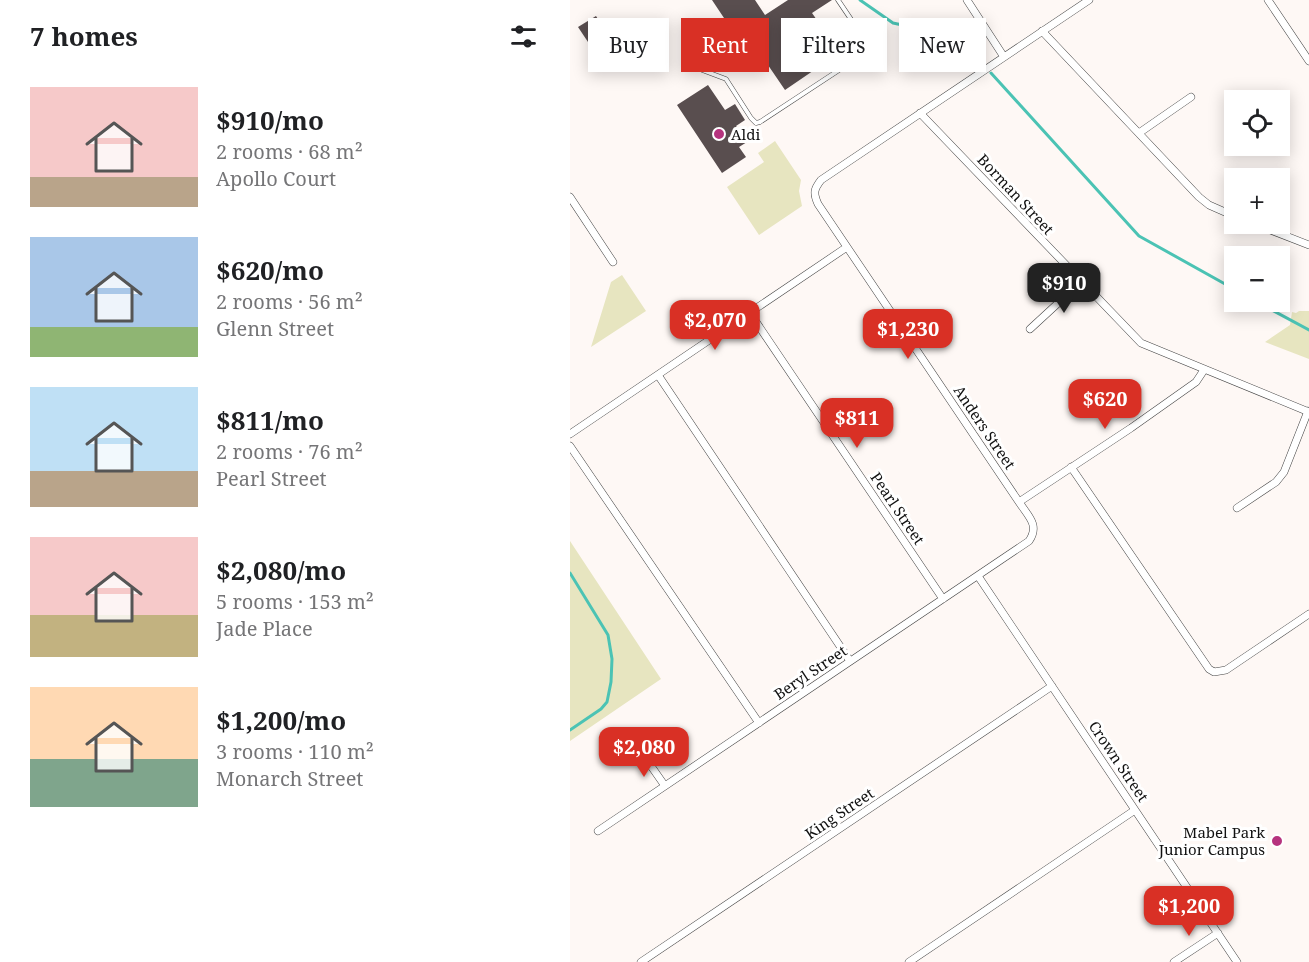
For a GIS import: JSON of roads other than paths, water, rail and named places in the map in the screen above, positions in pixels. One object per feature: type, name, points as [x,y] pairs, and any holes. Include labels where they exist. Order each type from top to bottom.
[{"type":"street","points":[[967,0],[1004,57]]},
{"type":"street","points":[[920,113],[1089,0]]},
{"type":"street","points":[[1268,0],[1309,61]]},
{"type":"street","points":[[1042,32],[1199,197],[1224,211]]},
{"type":"street","points":[[1139,133],[1191,97]]},
{"type":"street","name":"Anders Street","points":[[920,113],[821,180],[813,194],[1034,525],[1034,533]]},
{"type":"street","name":"Borman Street","points":[[920,113],[1141,343],[1308,412]]},
{"type":"street","points":[[570,197],[613,262]]},
{"type":"street","points":[[1281,234],[1309,245]]},
{"type":"street","points":[[570,434],[847,247]]},
{"type":"street","points":[[1030,329],[1081,282]]},
{"type":"street","name":"Pearl Street","points":[[750,313],[943,599]]},
{"type":"street","points":[[1019,502],[1196,382],[1204,370]]},
{"type":"street","points":[[658,375],[850,661]]},
{"type":"street","points":[[1237,508],[1276,482],[1284,472],[1308,412]]},
{"type":"street","points":[[570,446],[759,723]]},
{"type":"street","points":[[1071,467],[1203,664],[1214,672],[1226,670],[1309,614]]},
{"type":"street","name":"Beryl Street","points":[[598,831],[978,576],[1029,541],[1034,533]]},
{"type":"street","name":"Crown Street","points":[[978,576],[1237,962]]},
{"type":"street","name":"King Street","points":[[641,962],[1052,686]]},
{"type":"street","points":[[644,756],[665,786]]},
{"type":"street","points":[[909,962],[1135,810]]},
{"type":"street","points":[[1174,962],[1218,933]]},
{"type":"lane","points":[[707,72],[726,79],[751,118],[756,123],[760,122],[871,49],[838,0]]},
{"type":"waterway","points":[[860,0],[893,23],[899,24]]},
{"type":"waterway","points":[[991,73],[1139,236],[1224,283]]},
{"type":"waterway","points":[[1276,312],[1309,330]]},
{"type":"waterway","points":[[570,573],[608,635],[612,659],[607,702],[601,709],[570,730]]},
{"type":"place","name":"Aldi","points":[[719,134]]},
{"type":"place","name":"Mabel Park Junior Campus","points":[[1277,841]]}]
